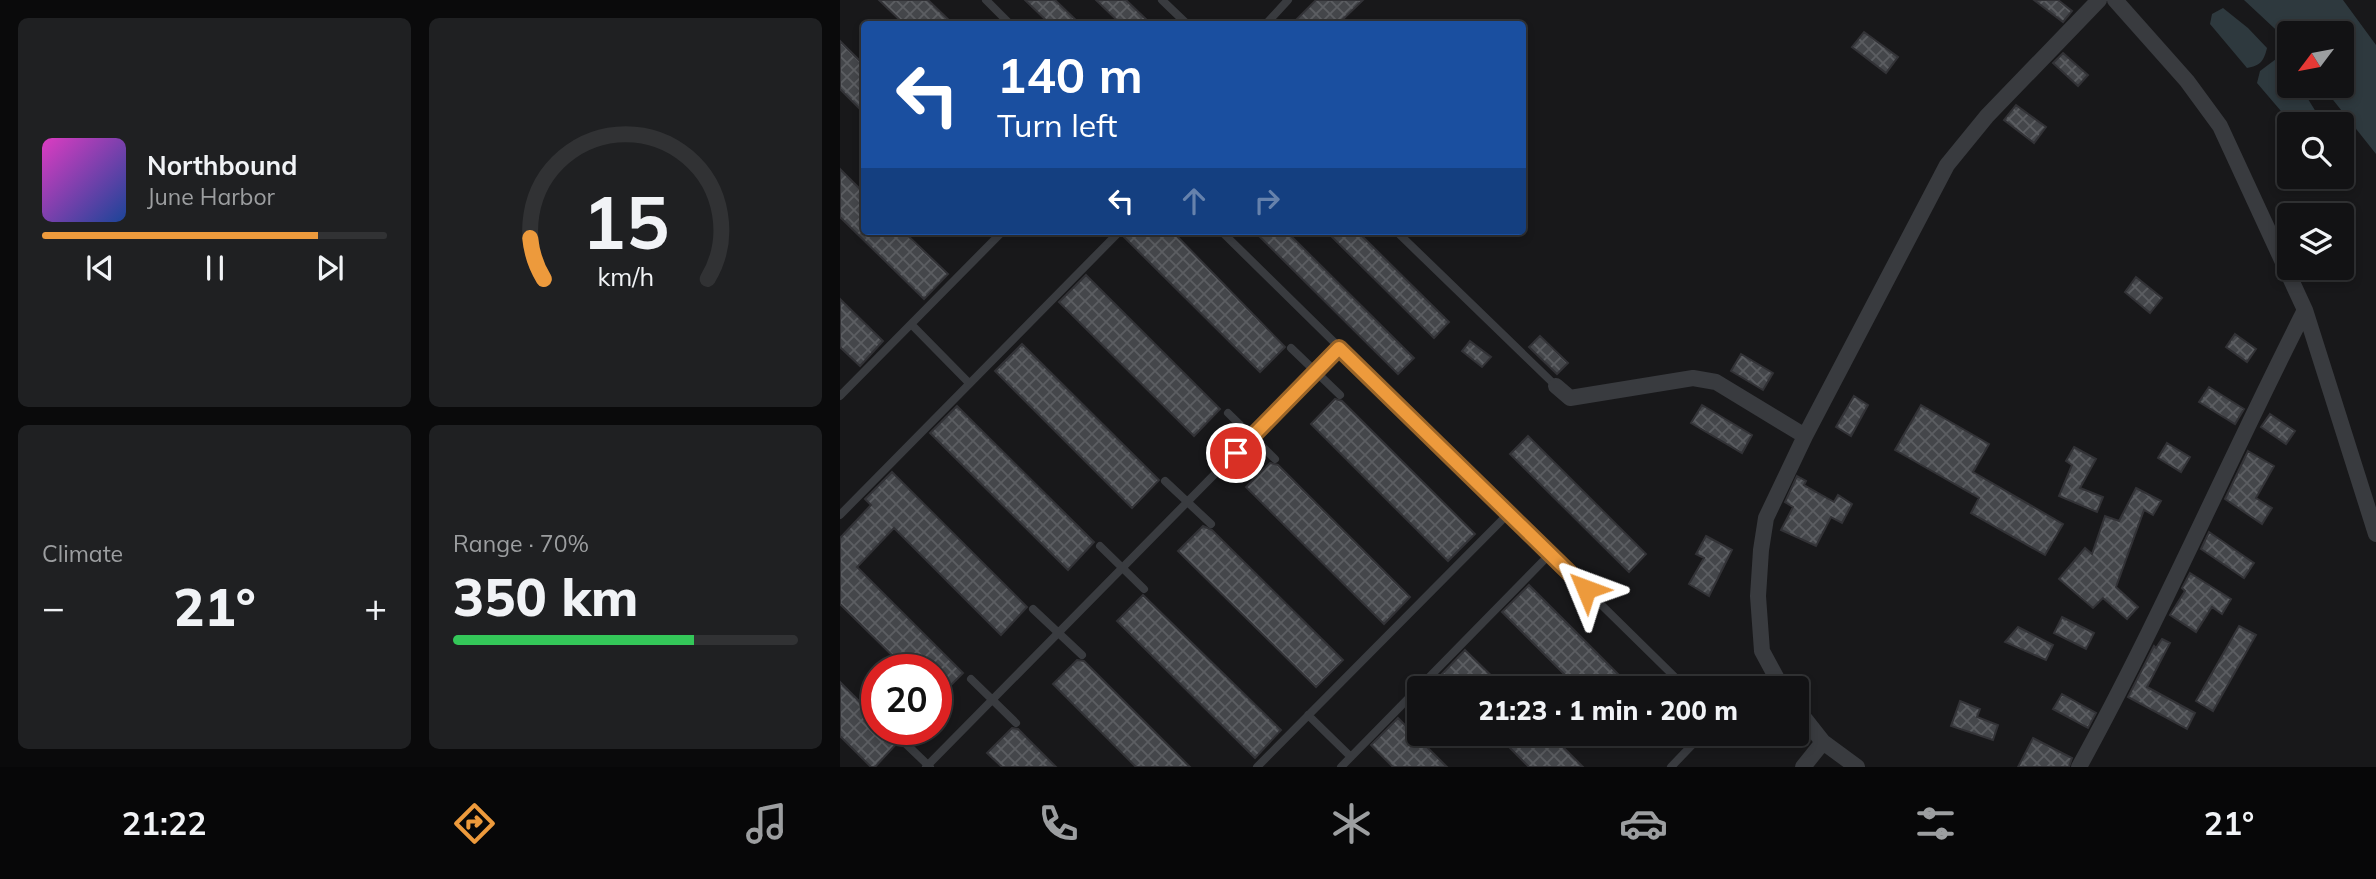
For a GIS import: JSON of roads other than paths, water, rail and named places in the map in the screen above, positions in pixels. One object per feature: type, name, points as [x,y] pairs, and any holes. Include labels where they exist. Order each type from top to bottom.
[{"type":"street","points":[[1776,676],[1762,651],[1759,596],[1761,550],[1766,518],[1805,436],[1947,165],[1987,116],[2099,0]]},
{"type":"street","points":[[2115,0],[2187,80],[2220,125],[2305,310],[2376,534]]},
{"type":"street","points":[[2079,767],[2114,704],[2244,428],[2305,310]]},
{"type":"street","points":[[1556,386],[1570,398],[1693,378],[1716,382],[1805,436]]},
{"type":"street","points":[[1809,725],[1823,743],[1857,767]]},
{"type":"street","points":[[1802,767],[1823,743]]},
{"type":"lane","points":[[986,0],[1007,21]]},
{"type":"lane","points":[[1162,0],[1184,21]]},
{"type":"lane","points":[[1269,21],[1288,0]]},
{"type":"lane","points":[[840,396],[999,235]]},
{"type":"lane","points":[[840,515],[1116,235]]},
{"type":"lane","points":[[1225,235],[1674,676]]},
{"type":"lane","points":[[1400,235],[1556,386]]},
{"type":"lane","points":[[911,324],[970,383]]},
{"type":"lane","points":[[1291,348],[1340,395]]},
{"type":"lane","points":[[907,745],[928,766],[1339,348]]},
{"type":"lane","points":[[1228,413],[1275,458]]},
{"type":"lane","points":[[1165,481],[1211,524]]},
{"type":"lane","points":[[1257,767],[1508,514]]},
{"type":"lane","points":[[1100,546],[1144,589]]},
{"type":"lane","points":[[1341,767],[1550,554]]},
{"type":"lane","points":[[1033,609],[1082,655]]},
{"type":"lane","points":[[971,679],[1016,723]]},
{"type":"lane","points":[[1308,715],[1351,757]]},
{"type":"lane","points":[[1671,767],[1691,746]]}]
